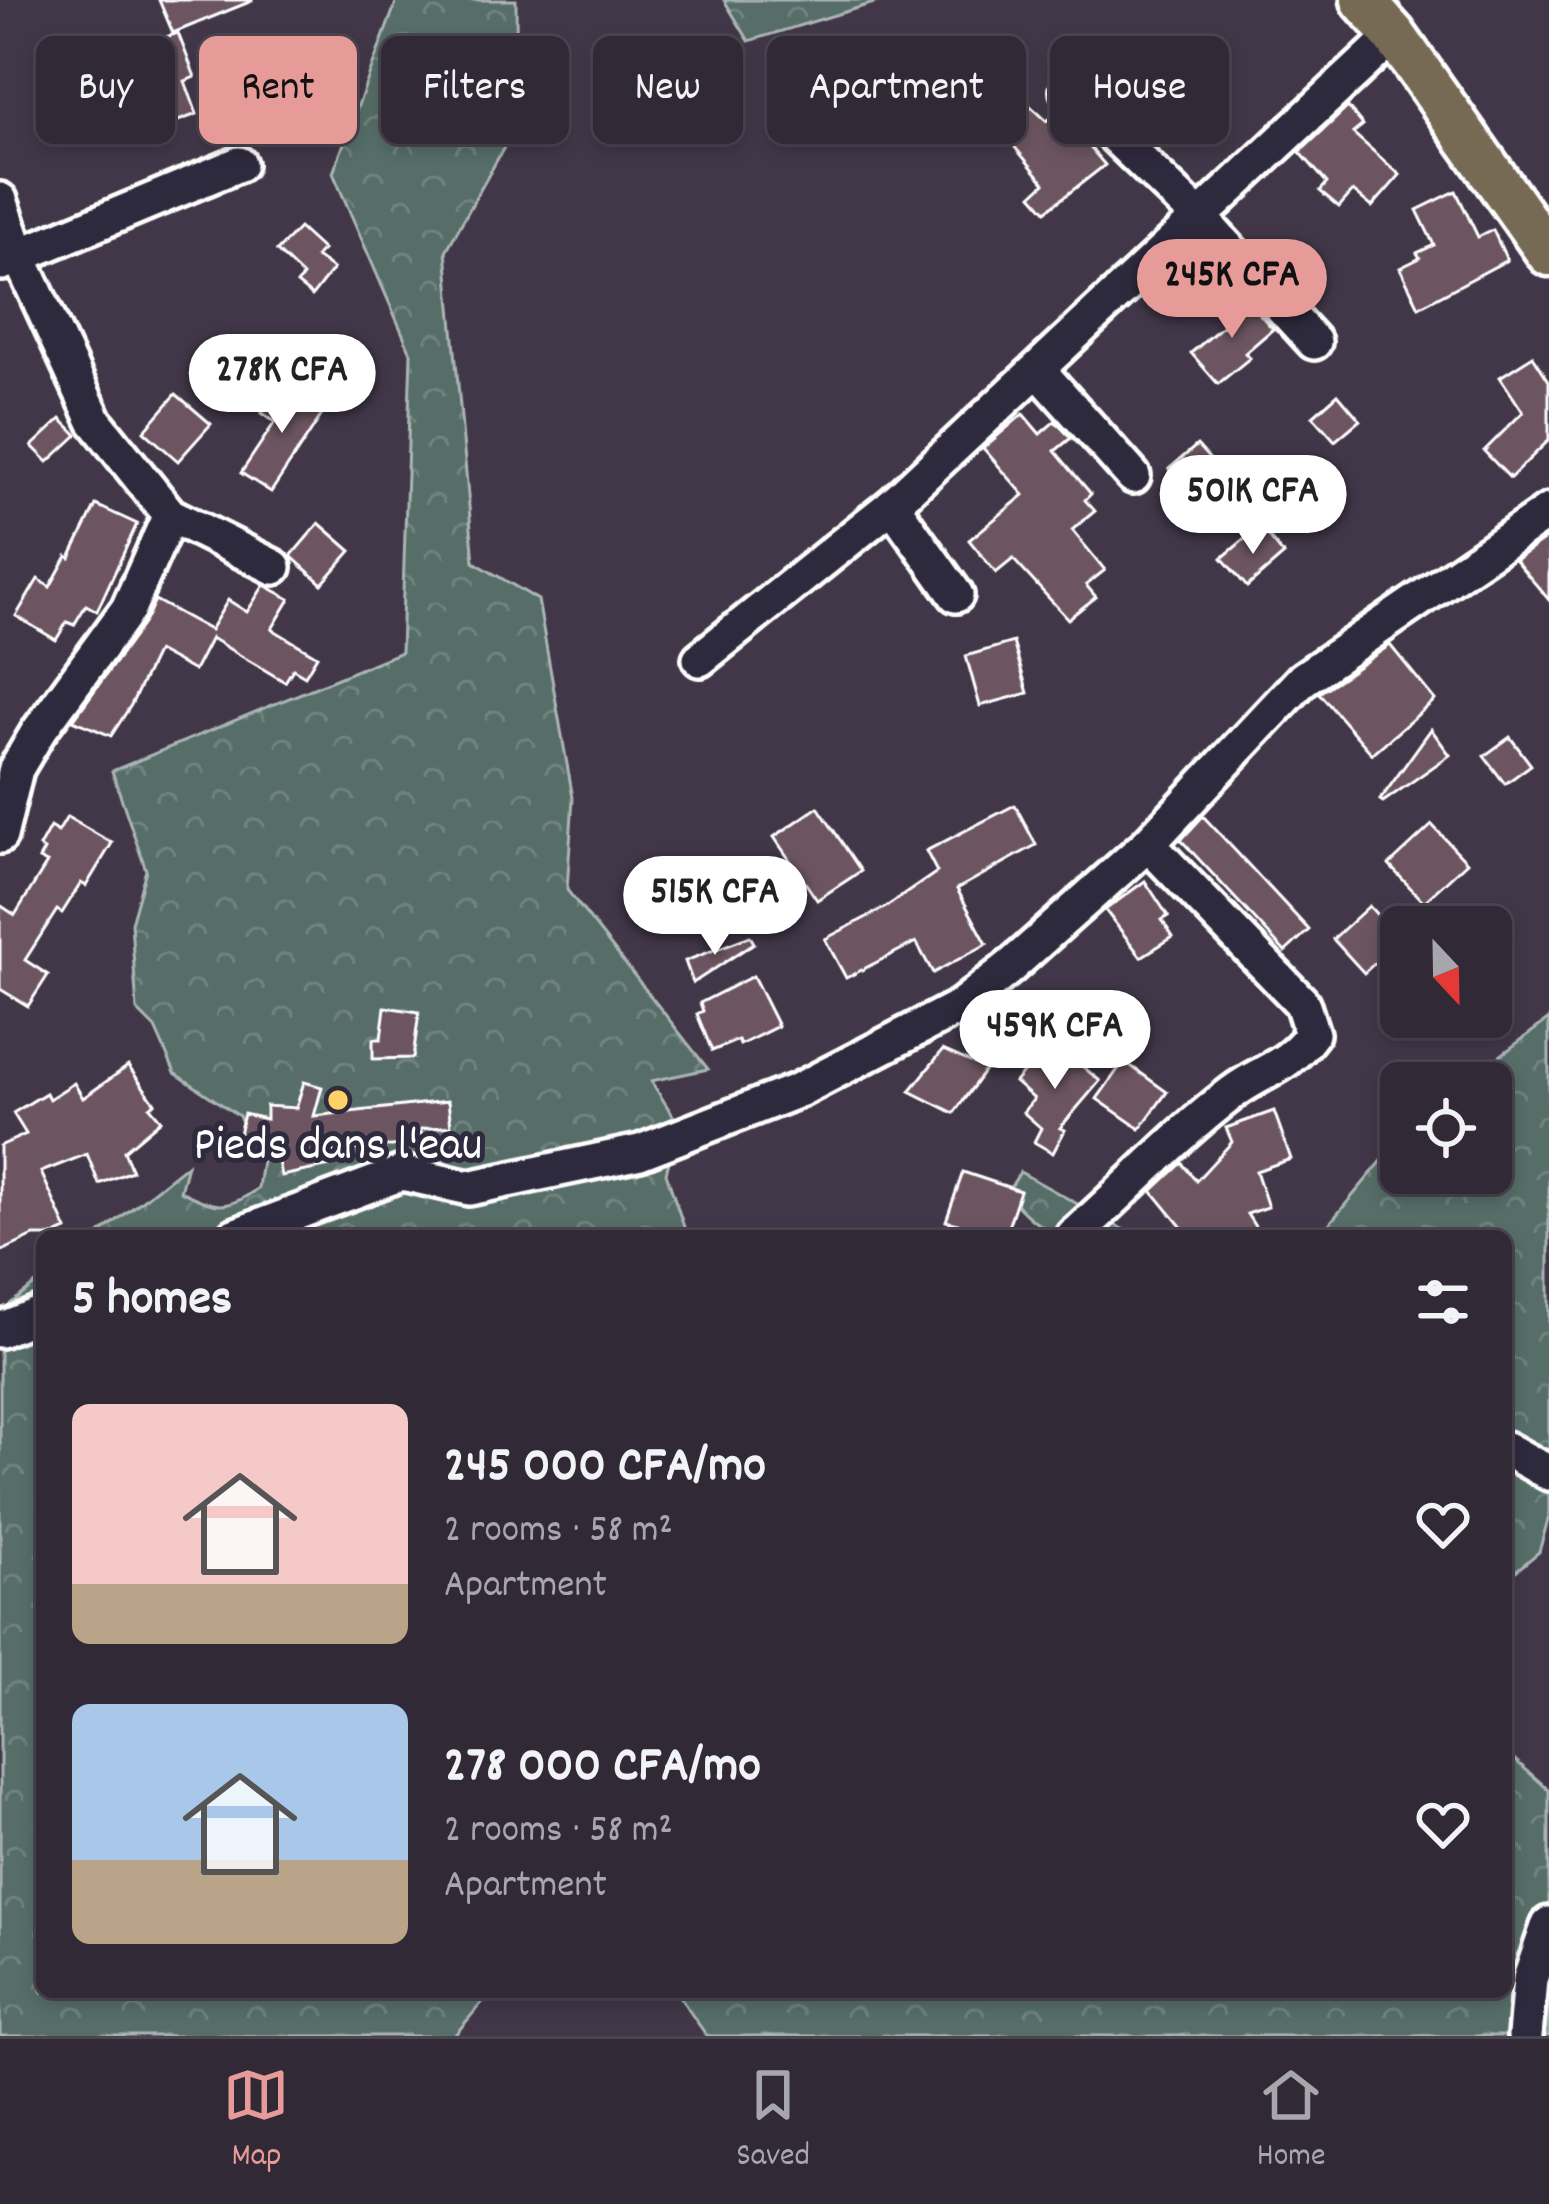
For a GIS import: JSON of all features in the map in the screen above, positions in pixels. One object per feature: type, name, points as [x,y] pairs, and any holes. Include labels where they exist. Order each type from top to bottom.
[{"type":"main road","points":[[1363,0],[1394,35],[1549,254]]},
{"type":"street","points":[[700,659],[892,505],[1394,35]]},
{"type":"street","points":[[1123,144],[1202,219],[1314,342]]},
{"type":"street","points":[[9,260],[239,164]]},
{"type":"street","points":[[0,200],[9,260],[95,421],[170,515],[274,567]]},
{"type":"street","points":[[1039,371],[1133,476]]},
{"type":"street","points":[[892,505],[956,595]]},
{"type":"street","points":[[250,1230],[402,1172],[469,1188],[640,1152],[799,1090],[961,1006],[1148,844],[1303,679],[1549,511]]},
{"type":"street","points":[[0,836],[16,769],[128,610],[170,515]]},
{"type":"street","points":[[1080,1230],[1171,1143],[1235,1090],[1294,1059],[1312,1034],[1302,1003],[1148,844]]},
{"type":"street","points":[[0,1330],[36,1315]]},
{"type":"street","points":[[1512,1452],[1549,1473]]},
{"type":"street","points":[[1525,2036],[1530,1979],[1549,1924]]},
{"type":"green space","points":[[397,0],[516,0],[516,36],[384,36]]},
{"type":"green space","points":[[724,0],[884,0],[749,41]]},
{"type":"green space","points":[[381,43],[381,144],[506,144],[446,251],[474,562],[538,600],[573,798],[567,890],[708,1069],[651,1081],[679,1125],[666,1173],[685,1230],[105,1230],[187,1165],[180,1191],[220,1205],[237,1201],[258,1188],[262,1161],[239,1116],[175,1073],[155,1028],[137,1010],[131,923],[146,870],[112,771],[401,652],[411,353],[333,173],[344,144],[357,144],[357,108]]},
{"type":"green space","points":[[1549,1019],[1549,1516],[1539,1552],[1512,1574],[1512,1230],[1324,1230],[1380,1163],[1380,1194],[1512,1194],[1512,1062],[1492,1062]]},
{"type":"green space","points":[[1020,1172],[1124,1230],[1049,1230],[1007,1193]]},
{"type":"green space","points":[[36,1284],[36,1998],[486,1998],[454,2036],[0,2036],[0,1312]]},
{"type":"green space","points":[[1512,1757],[1549,1790],[1549,2036],[707,2036],[680,1998],[1512,1998]]},
{"type":"building","points":[[159,0],[252,0],[252,1],[173,33]]},
{"type":"building","points":[[178,33],[195,77],[185,81],[197,114],[175,122],[175,36],[169,36]]},
{"type":"building","points":[[1026,102],[1047,121],[1050,118],[1050,144],[1087,144],[1105,165],[1046,211],[1032,195],[1045,183],[1012,144],[1026,144]]},
{"type":"building","points":[[1348,107],[1363,125],[1353,133],[1400,175],[1372,207],[1353,191],[1339,207],[1320,191],[1327,183],[1300,152]]},
{"type":"building","points":[[1456,191],[1478,237],[1493,230],[1507,260],[1419,307],[1400,268],[1434,245],[1417,210]]},
{"type":"building","points":[[299,228],[323,250],[316,257],[333,269],[312,296],[297,284],[303,276],[277,251]]},
{"type":"building","points":[[1244,297],[1273,329],[1245,353],[1250,358],[1218,384],[1191,353],[1226,323],[1221,317]]},
{"type":"building","points":[[1533,356],[1549,381],[1549,440],[1510,478],[1484,451],[1523,412],[1500,377]]},
{"type":"building","points":[[282,382],[325,410],[271,492],[241,473],[275,422],[262,413]]},
{"type":"building","points":[[176,394],[211,424],[178,461],[144,431]]},
{"type":"building","points":[[1338,394],[1360,420],[1335,441],[1313,416]]},
{"type":"building","points":[[1023,414],[1040,434],[1055,421],[1071,438],[1055,451],[1091,494],[1085,500],[1095,511],[1072,530],[1105,570],[1086,585],[1096,597],[1068,619],[1013,559],[996,573],[969,540],[1024,495],[983,448]]},
{"type":"building","points":[[61,419],[77,435],[48,462],[32,446]]},
{"type":"building","points":[[1197,445],[1222,473],[1193,497],[1169,469]]},
{"type":"building","points":[[96,505],[137,524],[97,611],[86,605],[74,625],[67,622],[56,640],[16,616],[38,579],[50,587]]},
{"type":"building","points":[[319,523],[351,551],[322,584],[291,556]]},
{"type":"building","points":[[1260,526],[1284,555],[1247,587],[1222,558]]},
{"type":"building","points":[[1549,536],[1549,600],[1515,560]]},
{"type":"building","points":[[264,585],[290,599],[272,629],[317,656],[305,676],[293,669],[285,682],[211,638],[194,671],[157,651],[111,736],[73,720],[155,600],[210,630],[228,600],[247,612]]},
{"type":"building","points":[[1013,642],[1028,693],[980,706],[966,656]]},
{"type":"building","points":[[1390,645],[1435,700],[1372,754],[1319,693]]},
{"type":"building","points":[[1431,729],[1450,755],[1380,800]]},
{"type":"building","points":[[1510,737],[1531,765],[1505,784],[1484,756]]},
{"type":"building","points":[[1015,805],[1036,845],[957,889],[987,944],[933,973],[916,942],[846,978],[825,939],[886,907],[937,872],[926,851]]},
{"type":"building","points":[[818,807],[861,871],[817,900],[774,837]]},
{"type":"building","points":[[1203,816],[1309,930],[1285,952],[1181,840]]},
{"type":"building","points":[[67,817],[112,843],[86,886],[81,883],[62,913],[57,910],[25,960],[48,975],[28,1006],[0,989],[0,905],[15,915],[47,863],[39,859],[44,850],[39,847],[50,827],[58,832]]},
{"type":"building","points":[[1432,825],[1467,862],[1424,902],[1389,865]]},
{"type":"building","points":[[1145,881],[1168,916],[1162,920],[1173,937],[1141,957],[1105,910]]},
{"type":"building","points":[[1369,906],[1380,918],[1380,958],[1364,973],[1333,939]]},
{"type":"building","points":[[750,936],[754,943],[693,983],[685,961]]},
{"type":"building","points":[[753,976],[778,1026],[740,1045],[738,1040],[712,1051],[697,1014],[703,1011],[700,1003]]},
{"type":"building","points":[[385,1007],[419,1012],[413,1058],[373,1059],[373,1039],[381,1039]]},
{"type":"building","points":[[1051,1040],[1100,1081],[1060,1128],[1065,1130],[1053,1153],[1034,1142],[1041,1128],[1023,1112],[1034,1099],[1015,1082]]},
{"type":"building","points":[[943,1050],[986,1069],[954,1113],[910,1091]]},
{"type":"building","points":[[1124,1061],[1167,1092],[1140,1129],[1097,1099]]},
{"type":"building","points":[[128,1066],[155,1103],[150,1107],[161,1120],[124,1151],[132,1171],[99,1184],[87,1154],[41,1172],[67,1230],[36,1230],[36,1236],[0,1252],[0,1146],[26,1134],[13,1113],[74,1083],[83,1098]]},
{"type":"building","points":[[304,1082],[322,1087],[314,1116],[448,1101],[451,1126],[421,1129],[422,1143],[332,1152],[335,1165],[281,1176],[274,1142],[239,1134],[244,1114],[266,1119],[266,1106],[296,1108]]},
{"type":"building","points":[[1274,1111],[1291,1159],[1256,1171],[1268,1207],[1247,1214],[1257,1230],[1184,1230],[1152,1191],[1182,1163],[1196,1181],[1232,1142],[1226,1128]]},
{"type":"building","points":[[963,1172],[1020,1191],[1007,1230],[981,1230],[946,1221]]},
{"type":"place","name":"Pieds dans l'eau","points":[[338,1100]]}]
